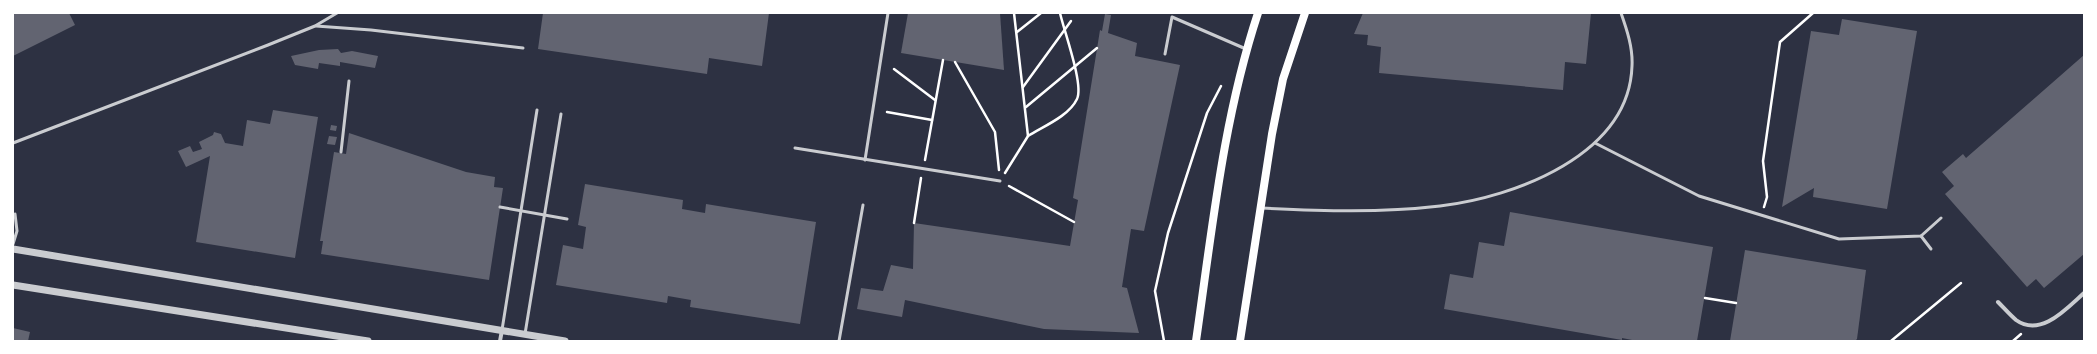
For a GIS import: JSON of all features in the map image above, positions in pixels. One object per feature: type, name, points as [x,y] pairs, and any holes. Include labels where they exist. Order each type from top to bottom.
[{"type":"main road","points":[[1196,341],[1234,95],[1258,13]]},
{"type":"main road","points":[[1240,341],[1260,208],[1283,80],[1305,13]]},
{"type":"street","points":[[13,249],[502,330],[525,338],[565,341]]},
{"type":"street","points":[[13,285],[368,341]]},
{"type":"street","points":[[1998,302],[2017,321],[2032,325],[2047,323],[2084,293]]},
{"type":"street","points":[[500,341],[502,330]]},
{"type":"lane","points":[[13,143],[315,26],[337,13]]},
{"type":"lane","points":[[865,160],[888,13]]},
{"type":"lane","points":[[1260,208],[1340,211],[1391,210],[1442,206],[1489,196],[1543,178],[1571,162],[1595,143],[1615,121],[1628,94],[1632,66],[1629,36],[1621,13]]},
{"type":"lane","points":[[1165,54],[1172,15],[1246,50]]},
{"type":"lane","points":[[315,26],[371,30],[523,48]]},
{"type":"lane","points":[[341,152],[349,81]]},
{"type":"lane","points":[[502,330],[537,110]]},
{"type":"lane","points":[[525,338],[561,114]]},
{"type":"lane","points":[[1595,143],[1699,196],[1839,239],[1921,236],[1941,218]]},
{"type":"lane","points":[[795,148],[1000,181]]},
{"type":"lane","points":[[839,341],[863,205]]},
{"type":"lane","points":[[500,207],[567,219]]},
{"type":"lane","points":[[13,244],[17,231],[15,214]]},
{"type":"lane","points":[[1921,236],[1931,248]]},
{"type":"path","points":[[1014,13],[1028,136]]},
{"type":"path","points":[[1016,32],[1041,13]]},
{"type":"path","points":[[1000,181],[1028,136],[1065,113],[1077,99],[1080,85],[1064,32],[1060,13]]},
{"type":"path","points":[[1761,215],[1767,198],[1763,161],[1780,42],[1813,13]]},
{"type":"path","points":[[1023,88],[1071,21]]},
{"type":"path","points":[[1025,108],[1097,48]]},
{"type":"path","points":[[914,222],[942,60]]},
{"type":"path","points":[[956,62],[996,132],[1000,181]]},
{"type":"path","points":[[894,69],[935,100]]},
{"type":"path","points":[[1164,341],[1155,292],[1168,233],[1207,113],[1221,86]]},
{"type":"path","points":[[887,112],[932,120]]},
{"type":"path","points":[[1000,181],[1074,222]]},
{"type":"path","points":[[1891,341],[1961,283]]},
{"type":"path","points":[[1705,298],[1736,303]]},
{"type":"building","points":[[13,13],[69,13],[75,25],[13,56]]},
{"type":"building","points":[[543,13],[769,13],[762,66],[709,58],[707,74],[538,49]]},
{"type":"building","points":[[908,13],[1000,13],[1004,70],[901,53]]},
{"type":"building","points":[[1363,13],[1591,13],[1586,64],[1565,62],[1563,90],[1379,73],[1381,47],[1367,45],[1368,35],[1354,34]]},
{"type":"building","points":[[1105,14],[1111,15],[1108,33],[1137,43],[1135,56],[1180,65],[1144,231],[1131,229],[1122,287],[1127,288],[1139,333],[1044,329],[905,300],[902,317],[857,309],[861,288],[883,291],[891,265],[913,269],[914,223],[1070,246],[1078,200],[1073,198],[1100,30],[1102,31]]},
{"type":"building","points":[[1842,19],[1917,31],[1887,209],[1813,197],[1814,188],[1782,207],[1811,31],[1839,35]]},
{"type":"building","points":[[338,49],[341,53],[352,51],[378,56],[375,68],[340,62],[340,66],[319,63],[318,69],[295,65],[291,56],[319,50]]},
{"type":"building","points":[[2084,55],[2084,254],[2044,288],[2036,279],[2027,287],[1945,194],[1954,186],[1942,172],[1963,154],[1966,158]]},
{"type":"building","points":[[273,110],[318,117],[295,258],[196,242],[210,156],[186,167],[178,151],[190,146],[193,152],[202,149],[199,142],[213,135],[214,132],[221,134],[225,143],[243,146],[247,120],[270,124]]},
{"type":"building","points":[[331,125],[337,126],[336,131],[330,130]]},
{"type":"building","points":[[349,133],[466,172],[495,177],[494,187],[503,188],[489,280],[321,254],[323,241],[320,241],[334,152],[346,154]]},
{"type":"building","points":[[329,136],[337,137],[335,145],[327,144]]},
{"type":"building","points":[[585,184],[683,200],[682,209],[705,213],[706,204],[816,222],[800,324],[690,307],[691,300],[668,296],[667,303],[556,285],[563,245],[583,249],[586,227],[578,225]]},
{"type":"building","points":[[1510,212],[1713,247],[1697,341],[1637,341],[1622,338],[1622,340],[1444,309],[1450,274],[1473,278],[1479,242],[1504,246]]},
{"type":"building","points":[[1745,250],[1866,270],[1857,339],[1855,341],[1730,341]]},
{"type":"building","points":[[13,328],[30,332],[28,341],[13,341]]}]
